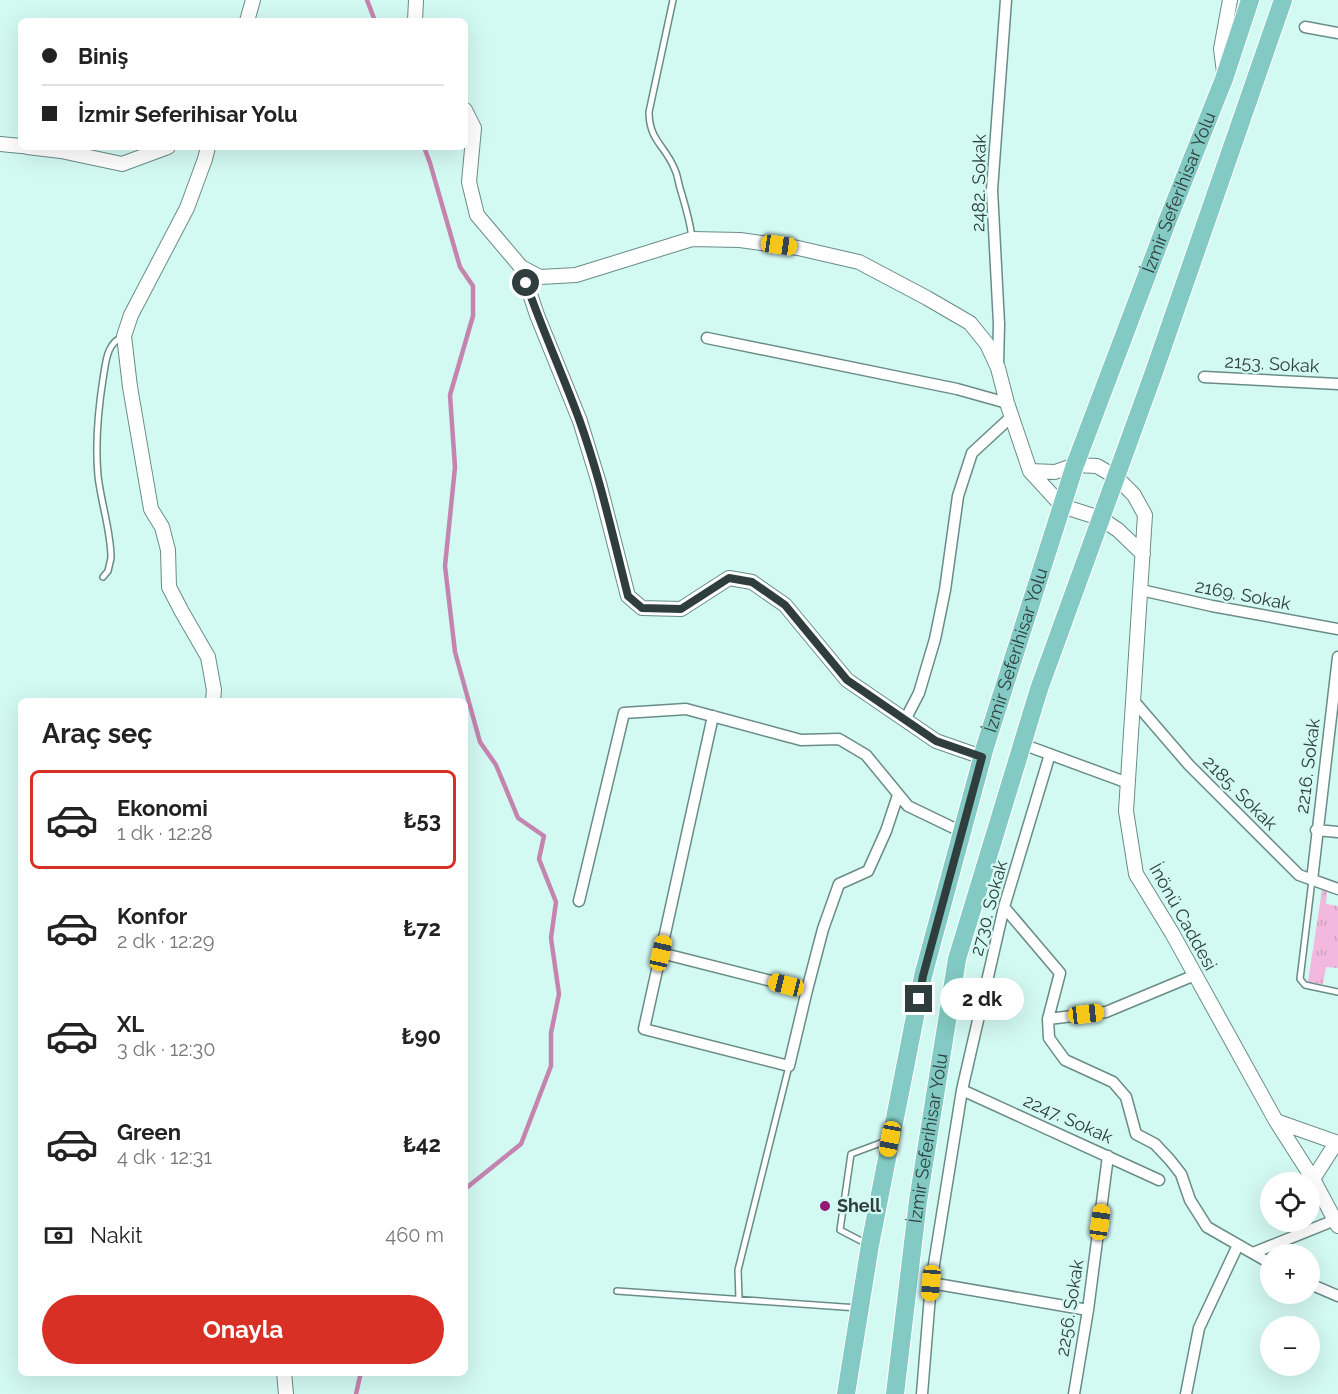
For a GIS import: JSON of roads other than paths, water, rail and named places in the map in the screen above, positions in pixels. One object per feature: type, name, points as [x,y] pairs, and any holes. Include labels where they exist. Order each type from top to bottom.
[{"type":"main road","name":"İzmir Seferihisar Yolu","points":[[846,1394],[870,1245],[923,976],[982,757],[1076,465],[1167,222],[1224,79],[1250,0]]},
{"type":"main road","name":"İzmir Seferihisar Yolu","points":[[895,1394],[918,1201],[957,959],[1039,689],[1285,1]]},
{"type":"street","points":[[248,18],[253,0]]},
{"type":"street","points":[[415,18],[416,0]]},
{"type":"street","name":"2482. Sokak","points":[[998,368],[999,324],[992,190],[1006,0]]},
{"type":"street","points":[[1224,79],[1221,49],[1230,0]]},
{"type":"street","points":[[1305,27],[1338,33]]},
{"type":"street","points":[[468,116],[474,128],[469,182],[477,215],[520,267],[580,421],[599,483],[628,596],[642,608],[681,609],[729,578],[752,582],[785,605],[847,680],[936,741],[982,757]]},
{"type":"street","points":[[0,144],[18,146]]},
{"type":"street","points":[[52,150],[122,164],[160,150]]},
{"type":"street","points":[[207,150],[187,208],[131,315],[124,336],[130,387],[151,509],[162,527],[168,550],[169,586],[208,657],[214,690],[213,698]]},
{"type":"street","points":[[520,267],[540,277],[576,275],[692,240],[740,240],[798,248],[859,262],[970,323],[987,344],[998,368],[1009,410],[1030,471],[1062,506],[1100,518],[1118,530],[1143,554]]},
{"type":"street","points":[[707,338],[957,389],[1009,410]]},
{"type":"street","name":"2153. Sokak","points":[[1204,377],[1338,384]]},
{"type":"street","points":[[904,720],[919,693],[934,639],[945,590],[958,496],[972,453],[1009,410]]},
{"type":"street","points":[[1030,471],[1055,472],[1076,465],[1097,466],[1116,477]]},
{"type":"street","name":"İnönü Caddesi","points":[[1116,477],[1134,495],[1145,515],[1126,811],[1136,874],[1172,933],[1276,1121],[1309,1172]]},
{"type":"street","name":"2169. Sokak","points":[[1141,591],[1338,629]]},
{"type":"street","name":"2216. Sokak","points":[[1312,880],[1338,657]]},
{"type":"street","name":"2185. Sokak","points":[[1133,700],[1189,765],[1299,875],[1338,889]]},
{"type":"street","points":[[579,901],[624,713],[686,709],[801,740],[839,739],[866,755],[908,806],[962,832]]},
{"type":"street","points":[[713,716],[644,1029],[789,1066],[823,929],[839,884],[868,871],[886,831],[898,795]]},
{"type":"street","points":[[1022,744],[1128,783]]},
{"type":"street","name":"2730. Sokak","points":[[922,1394],[931,1283],[962,1090],[1004,907],[1050,753]]},
{"type":"street","points":[[1316,831],[1338,832]]},
{"type":"street","points":[[1004,907],[1060,973],[1048,1019],[1049,1038],[1065,1060],[1113,1083],[1126,1097],[1137,1134],[1155,1144],[1181,1174],[1190,1200],[1207,1227],[1260,1257]]},
{"type":"street","points":[[661,953],[807,990]]},
{"type":"street","points":[[1048,1019],[1106,1012],[1195,975]]},
{"type":"street","name":"2247. Sokak","points":[[962,1090],[1159,1180]]},
{"type":"street","points":[[1276,1121],[1337,1143],[1318,1172]]},
{"type":"street","name":"2256. Sokak","points":[[1074,1394],[1088,1310],[1108,1156]]},
{"type":"street","name":"İnönü Caddesi","points":[[1320,1192],[1336,1223]]},
{"type":"street","points":[[1253,1253],[1336,1223]]},
{"type":"street","points":[[1186,1394],[1199,1328],[1238,1245]]},
{"type":"street","points":[[931,1283],[1088,1310]]},
{"type":"street","points":[[1320,1288],[1338,1296]]},
{"type":"street","points":[[284,1376],[286,1394]]},
{"type":"lane","points":[[673,0],[648,119],[652,134],[675,169],[690,220],[692,240]]},
{"type":"lane","points":[[103,577],[111,564],[111,553],[98,476],[98,407],[106,360],[112,344],[124,336]]},
{"type":"lane","points":[[1312,880],[1300,979],[1305,985],[1338,992]]},
{"type":"lane","points":[[739,1299],[738,1270],[789,1066]]},
{"type":"lane","points":[[870,1245],[840,1230],[851,1154],[890,1139]]},
{"type":"lane","points":[[617,1291],[860,1309]]},
{"type":"waterway","points":[[367,0],[374,18]]},
{"type":"waterway","points":[[425,150],[460,267],[473,286],[473,316],[450,395],[455,467],[445,566],[455,652],[468,698]]},
{"type":"waterway","points":[[468,699],[480,742],[496,765],[518,818],[544,836],[539,859],[556,902],[551,938],[559,994],[551,1033],[551,1066],[521,1144],[468,1187]]},
{"type":"waterway","points":[[356,1394],[360,1376]]},
{"type":"place","name":"Shell","points":[[825,1206]]}]
